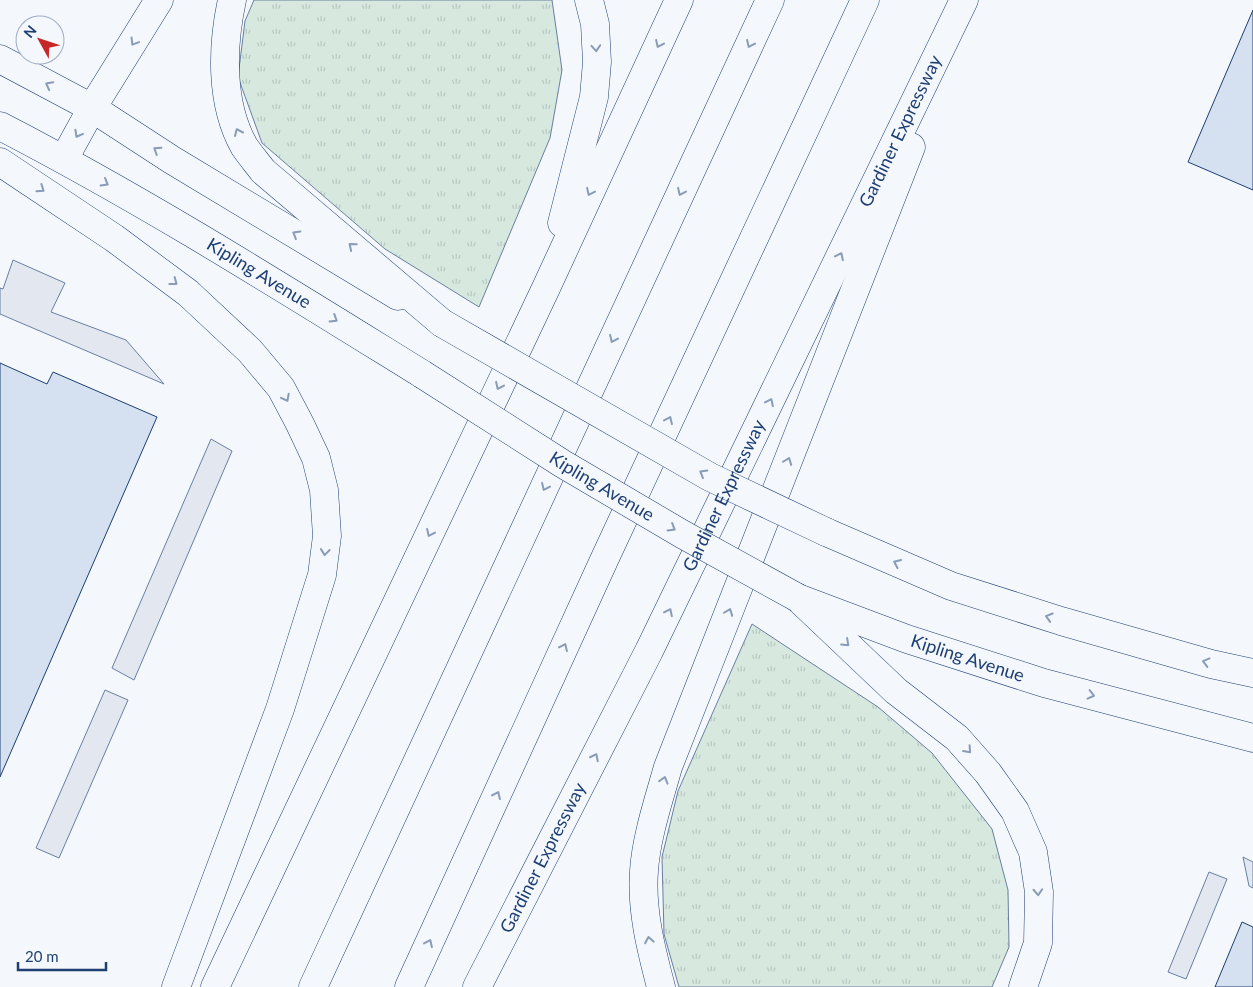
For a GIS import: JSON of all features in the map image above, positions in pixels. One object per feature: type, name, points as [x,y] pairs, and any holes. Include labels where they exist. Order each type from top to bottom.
[{"type":"main road","points":[[64,159],[92,108],[159,0]]},
{"type":"main road","points":[[232,0],[227,23],[226,83],[231,114],[244,146],[263,171],[442,323]]},
{"type":"main road","points":[[546,288],[594,97],[597,52],[595,24],[588,0]]},
{"type":"main road","points":[[215,987],[546,288],[679,0]]},
{"type":"main road","points":[[313,987],[770,0]]},
{"type":"main road","points":[[409,987],[605,558],[865,0]]},
{"type":"main road","name":"Gardiner Expressway","points":[[477,987],[649,651],[964,0]]},
{"type":"main road","points":[[661,987],[649,942],[644,906],[644,870],[654,816],[668,767],[969,0]]},
{"type":"main road","points":[[0,59],[92,108],[172,160],[442,323],[710,477],[826,532],[951,586],[1071,624],[1211,664],[1253,673]]},
{"type":"main road","name":"Kipling Avenue","points":[[0,126],[64,159],[248,266],[563,464],[682,534],[798,598],[907,639],[1044,683],[1253,738]]},
{"type":"main road","points":[[0,162],[114,238],[188,293],[250,351],[281,388],[316,458],[324,490],[327,536],[322,575],[280,709],[176,987]]},
{"type":"main road","points":[[798,598],[896,691],[957,738],[988,772],[1015,811],[1034,852],[1039,892],[1038,944],[1023,987]]},
{"type":"green space","points":[[254,0],[552,0],[562,70],[550,138],[479,307],[385,249],[262,143],[238,77],[245,21]]},
{"type":"green space","points":[[752,624],[878,707],[932,753],[992,829],[1008,890],[1009,947],[992,987],[679,987],[664,934],[662,857],[678,791]]},
{"type":"shaded area","points":[[13,260],[65,283],[51,312],[126,340],[164,384],[0,314],[0,288],[3,289]]},
{"type":"shaded area","points":[[211,439],[232,451],[134,680],[112,668]]},
{"type":"shaded area","points":[[105,690],[128,700],[59,858],[36,848]]},
{"type":"shaded area","points":[[1243,857],[1253,862],[1253,888],[1249,886]]},
{"type":"shaded area","points":[[1209,872],[1227,879],[1186,979],[1168,972]]},
{"type":"building","points":[[1253,10],[1253,190],[1188,162]]},
{"type":"building","points":[[0,363],[47,384],[53,372],[157,417],[0,777]]},
{"type":"building","points":[[1242,922],[1253,927],[1253,987],[1215,987]]}]
